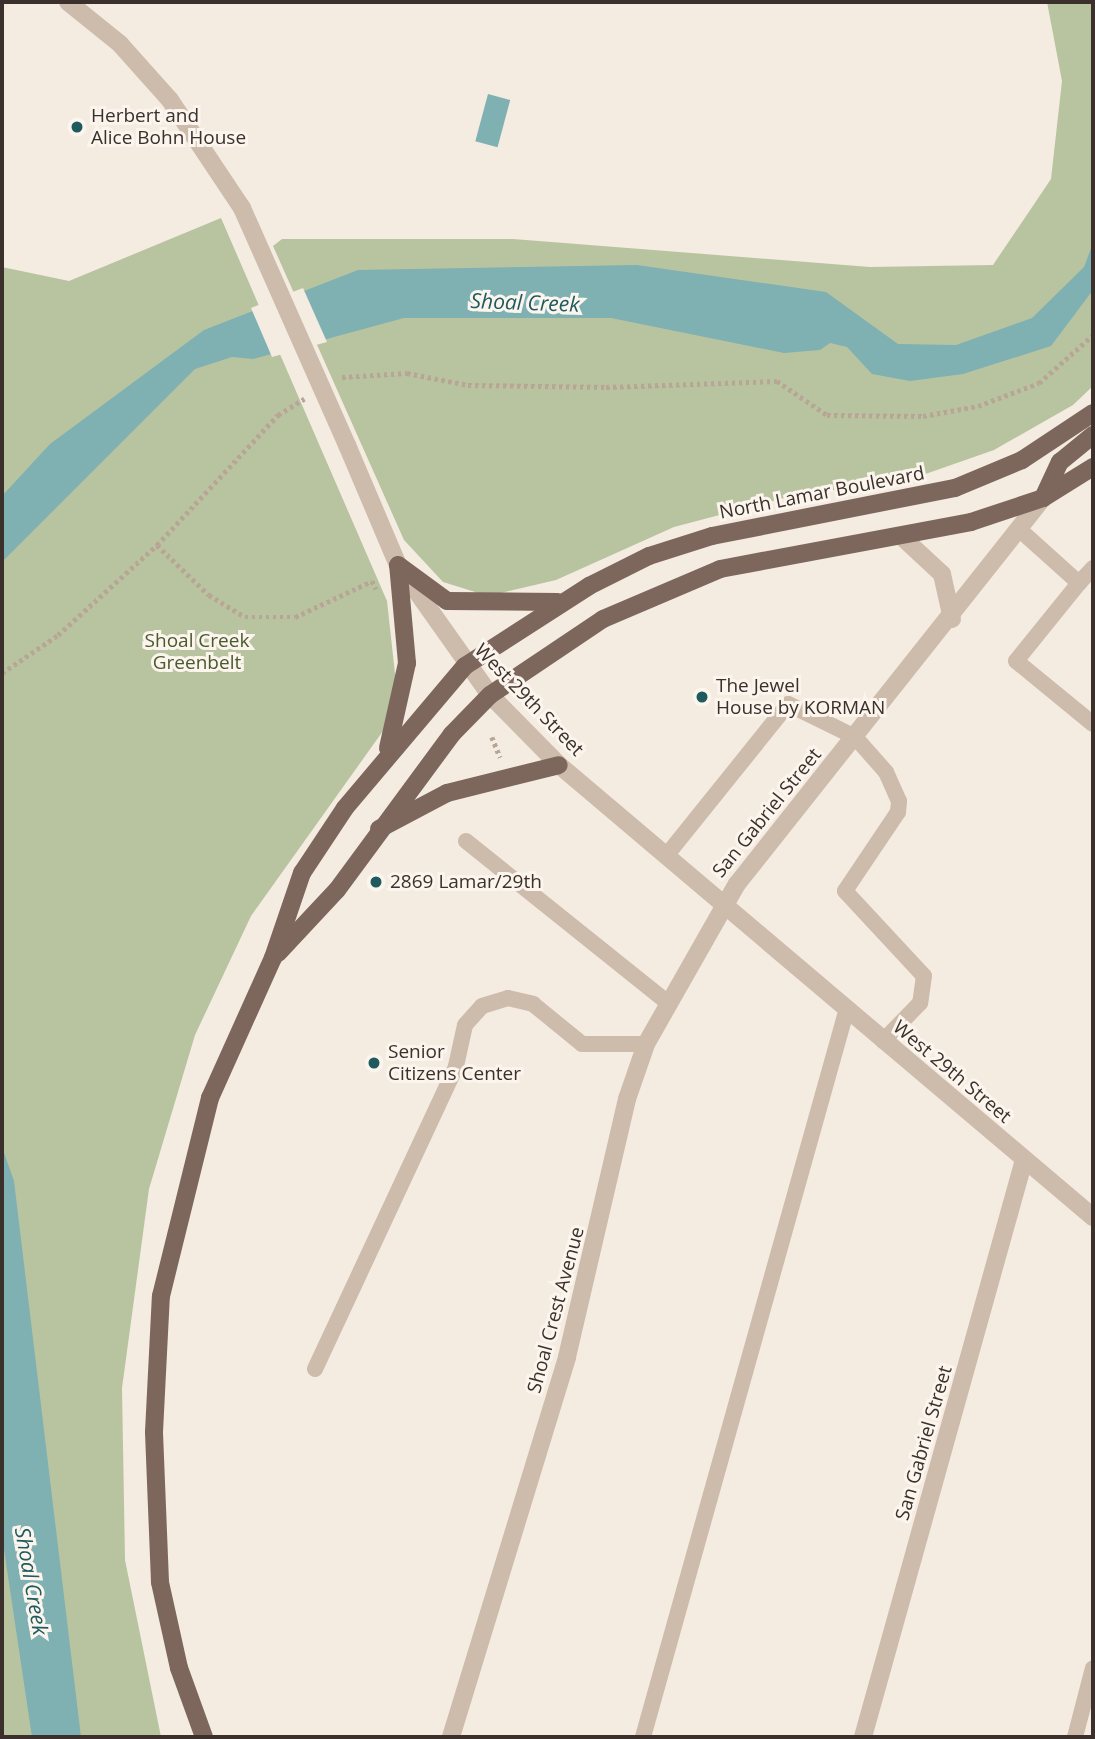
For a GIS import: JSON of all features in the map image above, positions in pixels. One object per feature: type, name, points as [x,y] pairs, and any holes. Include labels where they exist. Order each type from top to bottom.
[{"type":"main road","name":"North Lamar Boulevard","points":[[204,1737],[179,1668],[160,1582],[154,1432],[161,1296],[210,1098],[273,958],[302,873],[387,752],[465,666],[564,601],[649,556],[712,536],[955,488],[1022,460],[1093,413]]},
{"type":"main road","points":[[1043,498],[1060,462],[1093,435]]},
{"type":"main road","name":"North Lamar Boulevard","points":[[273,958],[337,890],[416,775],[490,695],[593,625],[663,588],[781,554],[901,536],[1043,498],[1093,467]]},
{"type":"main road","points":[[398,565],[447,601],[564,601]]},
{"type":"main road","points":[[387,752],[407,663],[398,565]]},
{"type":"main road","points":[[376,830],[447,793],[559,765]]},
{"type":"street","name":"West 29th Street","points":[[68,2],[120,44],[170,100],[242,208],[398,565],[465,666],[559,765],[846,1012],[1093,1217]]},
{"type":"street","name":"San Gabriel Street","points":[[722,904],[952,619],[1021,531],[1043,498]]},
{"type":"street","points":[[901,536],[942,574],[952,619]]},
{"type":"street","name":"Shoal Crest Avenue","points":[[451,1737],[567,1357],[627,1099],[646,1044],[722,904]]},
{"type":"street","name":"San Gabriel Street","points":[[863,1737],[1024,1160]]},
{"type":"lane","points":[[1021,531],[1079,583]]},
{"type":"lane","points":[[1093,568],[1016,661],[1093,724]]},
{"type":"lane","points":[[666,856],[788,704],[855,737],[886,772],[899,801],[845,891],[924,976],[920,1003],[883,1041]]},
{"type":"lane","points":[[466,841],[668,1003]]},
{"type":"lane","points":[[314,1369],[456,1066],[465,1025],[482,1006],[508,998],[533,1004],[582,1045],[646,1044]]},
{"type":"lane","points":[[643,1737],[846,1012]]},
{"type":"lane","points":[[1075,1737],[1093,1668]]},
{"type":"path","points":[[338,379],[350,372],[407,373],[468,384],[777,381],[827,415],[923,416],[978,406],[1040,383],[1093,335]]},
{"type":"path","points":[[2,674],[58,635],[157,545],[278,415],[314,393]]},
{"type":"path","points":[[157,545],[209,595],[245,617],[295,617],[372,581],[382,603]]},
{"type":"path","points":[[492,737],[500,757]]},
{"type":"path","points":[[498,747],[505,742]]},
{"type":"green space","points":[[1047,2],[1093,2],[1093,386],[1073,405],[994,450],[914,478],[784,498],[674,527],[556,580],[488,596],[443,582],[404,540],[273,246],[282,239],[513,239],[870,267],[993,265],[1051,179],[1062,81]]},
{"type":"green space","name":"Shoal Creek Greenbelt","points":[[221,218],[387,601],[397,692],[388,724],[251,916],[195,1035],[149,1189],[122,1388],[125,1560],[161,1737],[2,1737],[2,267],[69,281]]},
{"type":"water","points":[[488,94],[510,100],[498,147],[475,141]]},
{"type":"water","name":"Shoal Creek","points":[[1093,243],[1093,290],[1051,346],[963,374],[910,381],[872,374],[847,347],[830,343],[820,350],[784,353],[611,318],[404,318],[253,359],[232,357],[195,369],[2,562],[2,496],[50,444],[204,330],[358,270],[637,265],[826,292],[898,344],[956,345],[1032,318],[1084,267]]},
{"type":"water","name":"Shoal Creek","points":[[2,1147],[14,1181],[81,1737],[32,1737],[2,1536]]},
{"type":"pier","points":[[303,288],[327,342],[272,357],[251,308]]},
{"type":"place","name":"Herbert and Alice Bohn House","points":[[77,127]]},
{"type":"place","name":"The Jewel House by KORMAN","points":[[702,697]]},
{"type":"place","name":"2869 Lamar/29th","points":[[376,882]]},
{"type":"place","name":"Senior Citizens Center","points":[[374,1063]]}]
